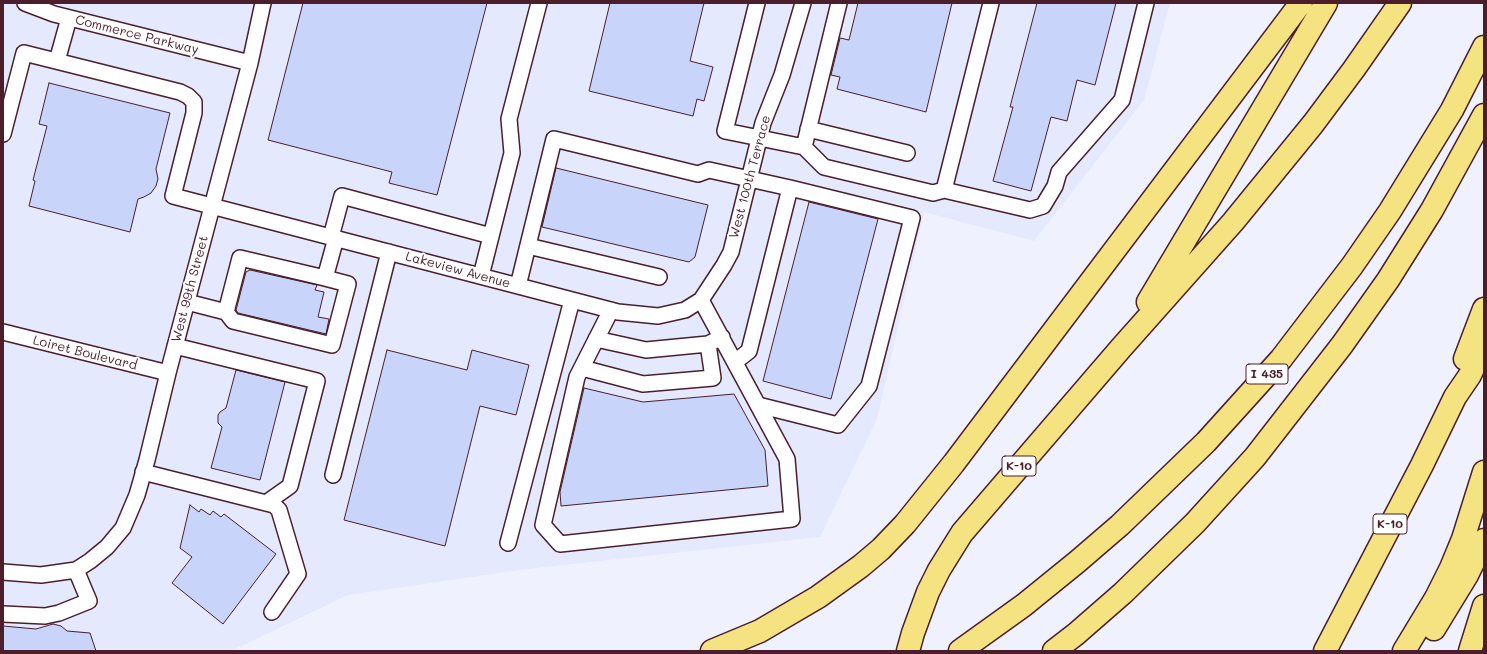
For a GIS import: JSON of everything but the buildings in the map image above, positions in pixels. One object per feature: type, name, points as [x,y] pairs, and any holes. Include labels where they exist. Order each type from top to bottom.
[{"type":"highway","points":[[712,651],[760,631],[818,597],[861,566],[881,549],[905,524],[954,463],[1301,3]]},
{"type":"highway","points":[[1121,348],[1326,3]]},
{"type":"highway","points":[[1121,348],[1233,222],[1273,173],[1349,75],[1400,3]]},
{"type":"highway","name":"I 435","points":[[960,651],[1024,605],[1120,525],[1206,442],[1281,359],[1352,266],[1390,211],[1452,110],[1484,48]]},
{"type":"highway","name":"I 435","points":[[1054,651],[1123,593],[1195,523],[1256,457],[1342,345],[1388,280],[1432,210],[1484,115]]},
{"type":"highway","points":[[1455,397],[1460,372],[1484,309]]},
{"type":"highway","points":[[1455,397],[1470,375],[1484,344]]},
{"type":"highway","name":"K-10","points":[[908,651],[928,592],[939,570],[962,533],[1121,348]]},
{"type":"highway","name":"K-10","points":[[1325,651],[1422,465],[1455,397]]},
{"type":"highway","points":[[1404,651],[1433,604],[1450,568],[1462,539],[1484,472]]},
{"type":"highway","points":[[1419,651],[1467,576],[1484,540]]},
{"type":"highway","points":[[1470,651],[1484,606]]},
{"type":"street","name":"Commerce Parkway","points":[[25,3],[54,14],[250,63]]},
{"type":"street","name":"West 99th Street","points":[[76,570],[107,547],[123,528],[137,495],[250,63],[264,3]]},
{"type":"street","points":[[481,276],[512,152],[509,119],[539,3]]},
{"type":"street","points":[[757,3],[725,131],[804,147],[824,166],[933,193],[944,190],[1030,210],[1043,206],[1055,186],[1059,172],[1122,100],[1146,3]]},
{"type":"street","name":"West 100th Terrace","points":[[701,300],[731,252],[758,138],[766,113],[787,62],[803,3]]},
{"type":"street","points":[[804,147],[840,3]]},
{"type":"street","points":[[944,190],[991,3]]},
{"type":"street","points":[[3,134],[24,53],[57,61],[69,18]]},
{"type":"street","name":"Lakeview Avenue","points":[[57,61],[180,92],[188,96],[194,102],[194,113],[173,196],[611,310],[658,316],[685,310],[701,300]]},
{"type":"street","points":[[808,129],[908,153]]},
{"type":"street","points":[[518,286],[554,139],[698,174],[709,170],[748,178],[912,218],[869,386],[838,426],[758,406]]},
{"type":"street","points":[[735,362],[749,351],[790,188]]},
{"type":"street","points":[[325,278],[342,196],[491,236]]},
{"type":"street","points":[[528,246],[660,278]]},
{"type":"street","points":[[333,475],[389,252]]},
{"type":"street","points":[[187,302],[226,312],[233,321],[332,345],[348,284],[240,258],[226,312]]},
{"type":"street","points":[[508,543],[572,300]]},
{"type":"street","points":[[611,310],[577,378],[542,525],[560,544],[792,519],[787,459],[701,300]]},
{"type":"street","name":"Loiret Boulevard","points":[[3,332],[168,373]]},
{"type":"street","points":[[596,339],[646,350],[708,344],[722,337]]},
{"type":"street","points":[[582,368],[643,384],[713,378],[708,344]]},
{"type":"street","points":[[175,346],[317,381],[290,486],[266,503]]},
{"type":"street","points":[[143,472],[274,505],[279,510],[298,574],[272,612]]},
{"type":"street","points":[[3,572],[42,575],[76,570],[89,601],[59,614],[45,616],[3,614]]},
{"type":"shaded area","points":[[3,3],[1170,3],[1144,100],[1034,241],[924,212],[877,419],[820,537],[527,569],[348,595],[231,651],[3,651]]}]
